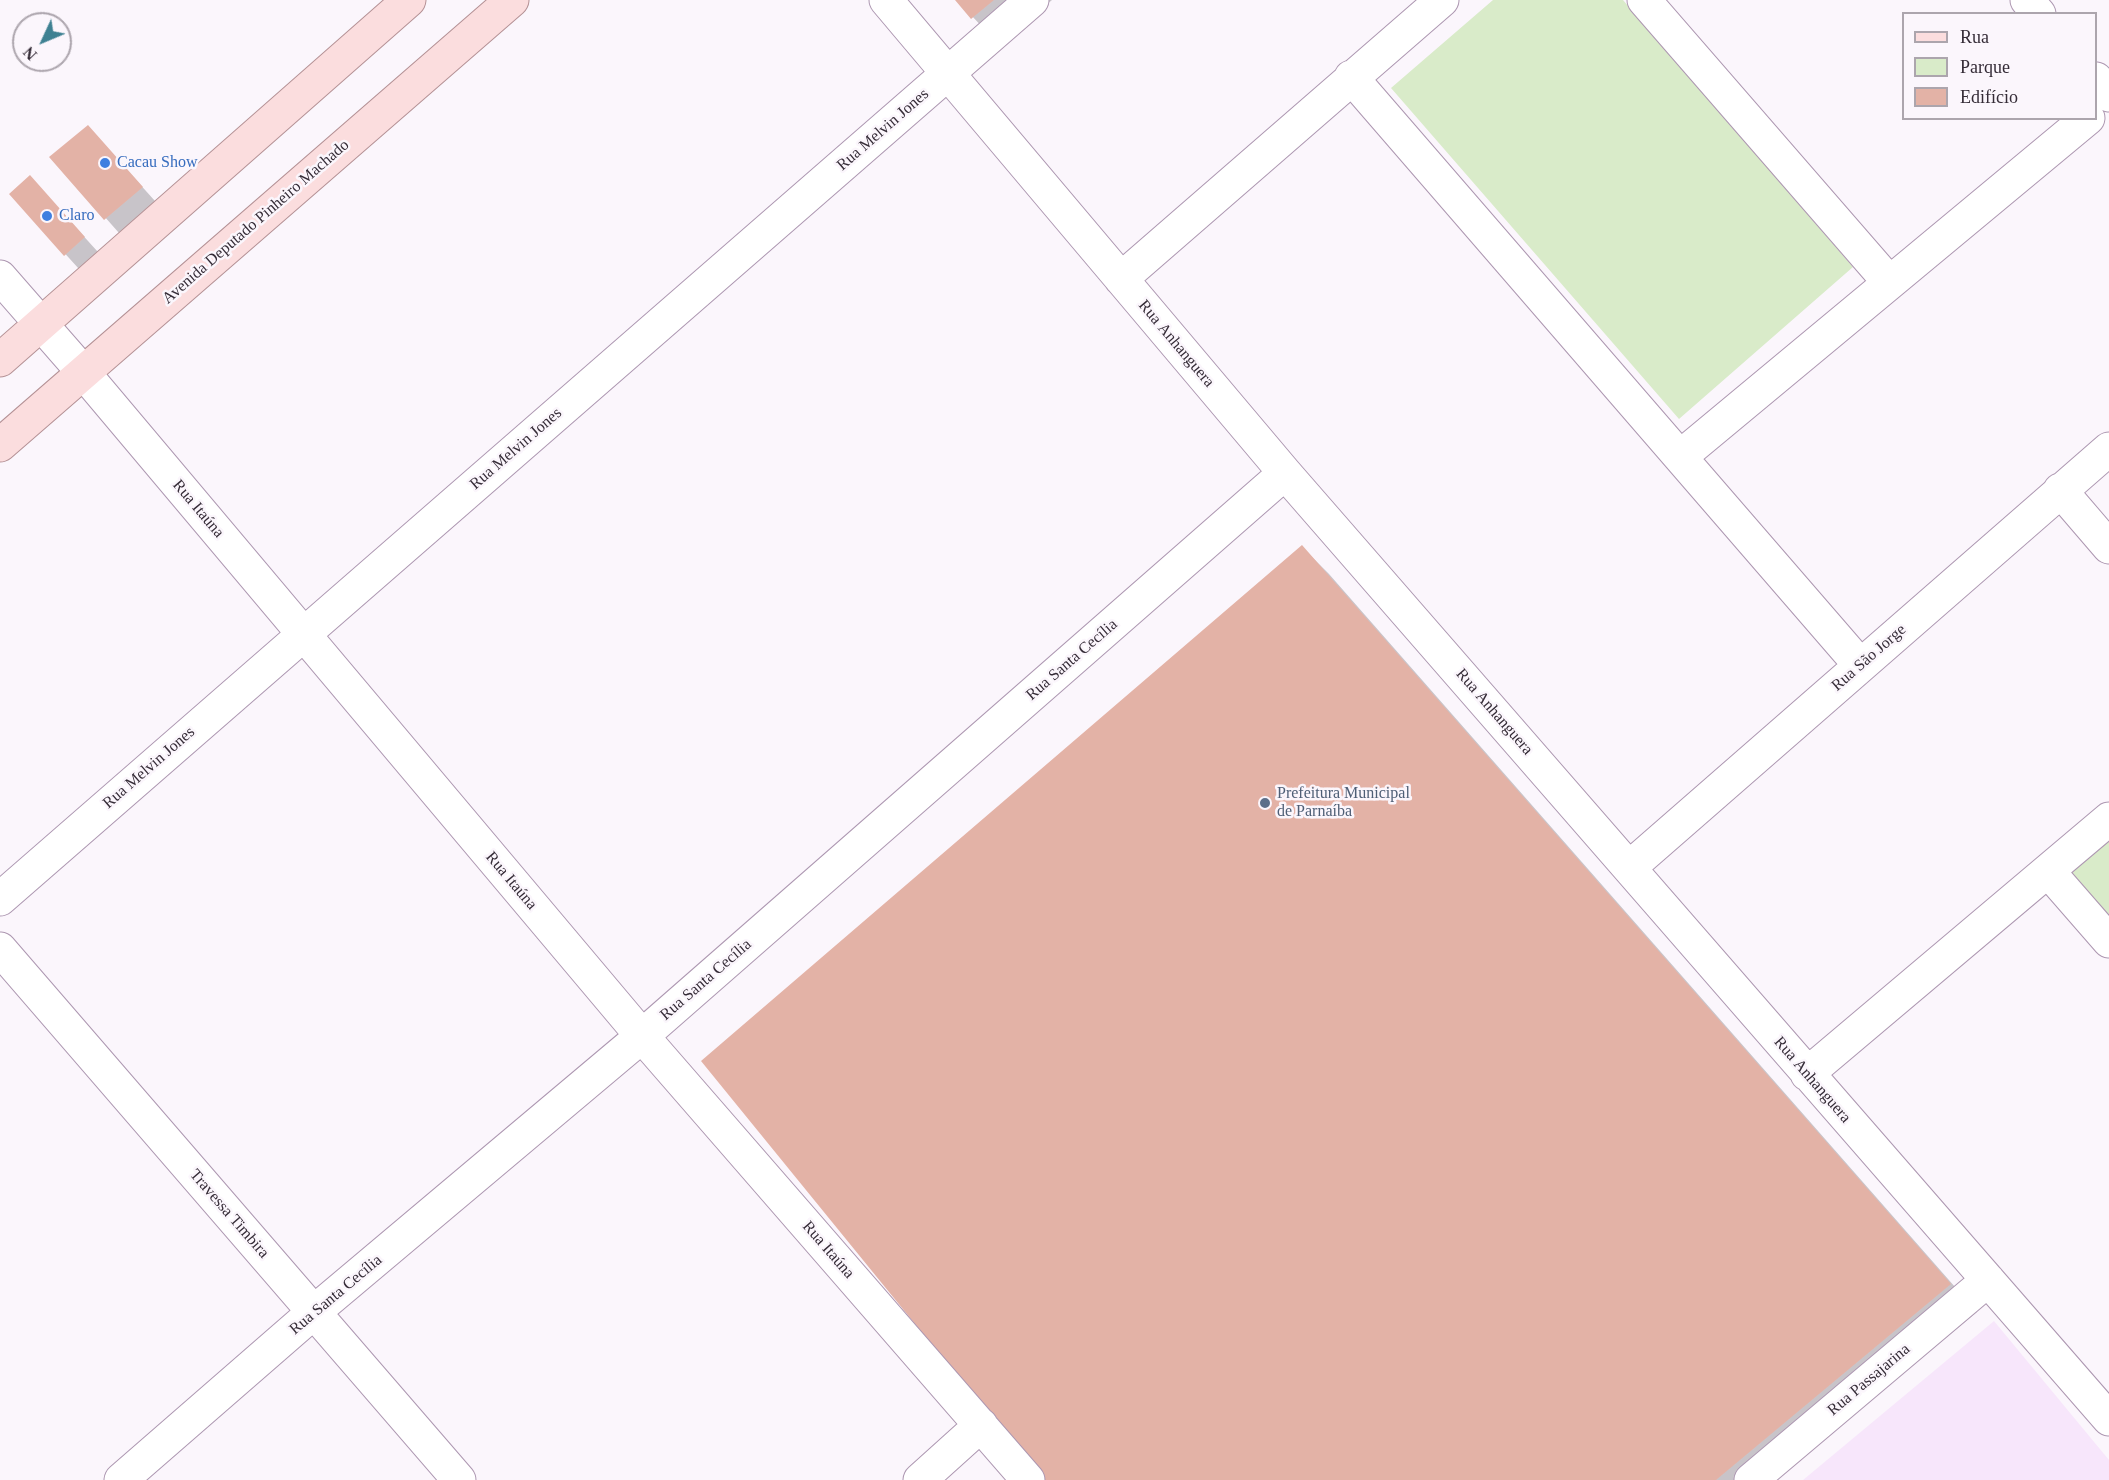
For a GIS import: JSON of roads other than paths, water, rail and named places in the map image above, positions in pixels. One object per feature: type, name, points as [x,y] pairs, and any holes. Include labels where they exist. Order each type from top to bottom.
[{"type":"main road","points":[[0,360],[409,0]]},
{"type":"main road","name":"Avenida Deputado Pinheiro Machado","points":[[0,445],[512,0]]},
{"type":"street","name":"Rua Anhanguera","points":[[886,0],[1285,473],[2109,1419]]},
{"type":"street","name":"Rua Melvin Jones","points":[[0,899],[1032,0]]},
{"type":"street","points":[[1121,279],[1351,76],[1442,0]]},
{"type":"street","points":[[1644,0],[1889,282]]},
{"type":"street","points":[[2027,0],[2037,12]]},
{"type":"street","points":[[1351,76],[1860,665]]},
{"type":"street","points":[[2097,80],[2109,95]]},
{"type":"street","points":[[2097,111],[2109,101]]},
{"type":"street","points":[[1680,457],[2086,120]]},
{"type":"street","name":"Rua Itaúna","points":[[0,277],[83,372],[642,1036],[1028,1480]]},
{"type":"street","name":"Rua São Jorge","points":[[1630,867],[2109,449]]},
{"type":"street","name":"Rua Santa Cecília","points":[[122,1480],[314,1312],[642,1036],[1285,473]]},
{"type":"street","points":[[2060,490],[2109,547]]},
{"type":"street","points":[[1807,1074],[2109,819]]},
{"type":"street","points":[[2048,871],[2109,941]]},
{"type":"street","name":"Travessa Timbira","points":[[0,949],[459,1480]]},
{"type":"street","name":"Rua Passajarina","points":[[1750,1480],[1988,1280]]},
{"type":"street","points":[[920,1480],[981,1425]]},
{"type":"place","name":"Cacau Show","points":[[105,163]]},
{"type":"place","name":"Claro","points":[[47,216]]},
{"type":"place","name":"Prefeitura Municipal de Parnaíba","points":[[1265,803]]}]
